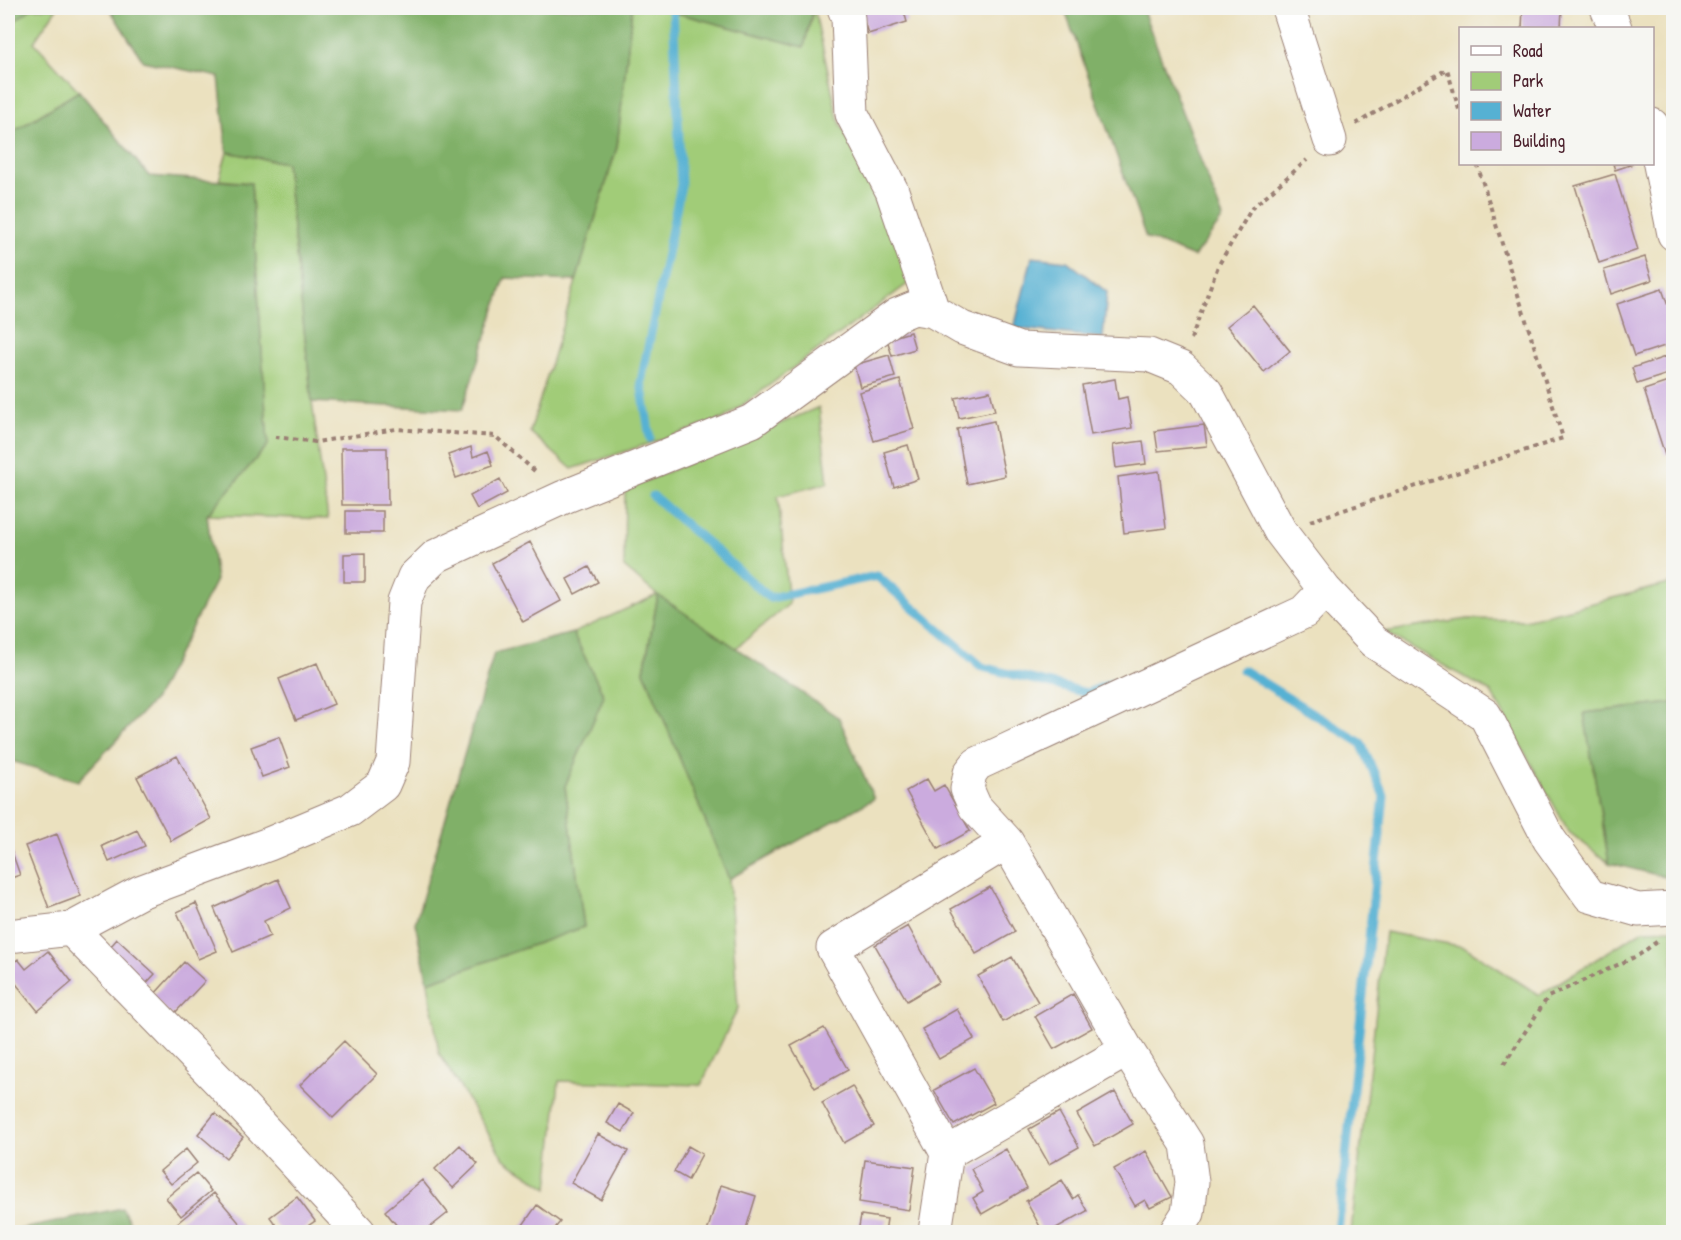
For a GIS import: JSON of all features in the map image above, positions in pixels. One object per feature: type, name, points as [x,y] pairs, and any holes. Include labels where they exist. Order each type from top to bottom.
[{"type":"street","points":[[844,8],[848,18],[852,114],[892,191],[933,311]]},
{"type":"street","points":[[1288,8],[1330,140]]},
{"type":"street","points":[[1607,8],[1616,27]]},
{"type":"street","points":[[1654,130],[1674,234]]},
{"type":"street","points":[[8,936],[71,929],[140,892],[269,844],[350,810],[383,785],[393,762],[404,602],[414,576],[436,556],[564,497],[752,421],[897,315],[914,308],[933,311],[962,328],[1019,348],[1149,355],[1181,368],[1206,392],[1280,531],[1325,590],[1374,642],[1485,715],[1549,839],[1590,896],[1669,922]]},
{"type":"street","points":[[1176,1233],[1188,1213],[1192,1182],[1187,1144],[1127,1050],[1007,842],[975,807],[967,789],[970,773],[977,764],[1304,612],[1325,590]]},
{"type":"street","points":[[935,1233],[948,1153],[833,948],[1007,842]]},
{"type":"street","points":[[71,929],[219,1081],[359,1233]]},
{"type":"street","points":[[948,1153],[1127,1050]]},
{"type":"path","points":[[1181,368],[1218,266],[1252,208],[1330,140],[1447,69],[1459,107]]},
{"type":"path","points":[[1280,531],[1563,438],[1476,165]]},
{"type":"path","points":[[275,437],[316,442],[396,429],[495,436],[564,497]]},
{"type":"path","points":[[1504,1064],[1548,997],[1639,955],[1669,922]]},
{"type":"green space","points":[[8,8],[32,8],[8,26]]},
{"type":"green space","points":[[32,8],[57,8],[34,42],[79,91],[8,135],[8,26]]},
{"type":"green space","points":[[109,8],[632,8],[617,147],[576,281],[505,278],[462,410],[312,402],[286,163],[227,152],[219,77],[143,61]]},
{"type":"green space","points":[[632,8],[658,8],[804,46],[814,8],[838,118],[913,280],[723,419],[572,469],[530,432],[617,147]]},
{"type":"green space","points":[[658,8],[813,8],[804,47]]},
{"type":"green space","points":[[1064,8],[1142,8],[1223,218],[1194,257],[1146,238]]},
{"type":"green space","points":[[79,91],[149,176],[251,183],[268,445],[207,515],[216,580],[155,699],[78,781],[8,760],[8,135]]},
{"type":"green space","points":[[227,152],[286,163],[312,402],[328,519],[207,515],[268,445],[251,183],[219,180]]},
{"type":"green space","points":[[819,407],[828,483],[778,496],[789,604],[736,648],[658,596],[644,671],[729,879],[738,1008],[701,1085],[559,1081],[548,1188],[504,1159],[439,1053],[428,982],[584,927],[565,786],[604,696],[573,633],[657,595],[624,567],[625,490]]},
{"type":"green space","points":[[1673,583],[1673,703],[1584,713],[1609,863],[1569,832],[1491,692],[1384,632],[1468,619],[1525,620]]},
{"type":"green space","points":[[658,595],[839,718],[874,799],[729,879],[644,671]]},
{"type":"green space","points":[[573,633],[604,696],[565,786],[584,927],[428,982],[415,923],[494,653]]},
{"type":"green space","points":[[1674,703],[1673,879],[1609,863],[1584,713]]},
{"type":"green space","points":[[1673,929],[1673,1229],[1656,1232],[1351,1232],[1385,932],[1465,947],[1539,995],[1643,930]]},
{"type":"green space","points":[[122,1208],[135,1232],[8,1232]]},
{"type":"water","points":[[1032,257],[1067,261],[1107,292],[1103,338],[1014,328]]},
{"type":"building","points":[[860,8],[903,8],[907,22],[868,34]]},
{"type":"building","points":[[1523,8],[1562,8],[1561,27],[1522,27]]},
{"type":"building","points":[[1613,165],[1630,165],[1615,170]]},
{"type":"building","points":[[1615,174],[1638,250],[1599,263],[1575,186]]},
{"type":"building","points":[[1645,257],[1652,280],[1611,294],[1604,270]]},
{"type":"building","points":[[1662,289],[1674,323],[1674,343],[1634,356],[1617,304]]},
{"type":"building","points":[[1253,305],[1290,351],[1264,372],[1227,326]]},
{"type":"building","points":[[910,332],[915,349],[892,356],[887,339]]},
{"type":"building","points":[[1674,354],[1674,372],[1637,384],[1632,368]]},
{"type":"building","points":[[889,355],[895,377],[860,387],[854,365]]},
{"type":"building","points":[[1115,379],[1118,399],[1127,397],[1132,428],[1091,435],[1082,385]]},
{"type":"building","points":[[900,380],[914,429],[874,441],[859,392]]},
{"type":"building","points":[[1674,380],[1674,452],[1665,455],[1644,390]]},
{"type":"building","points":[[990,391],[995,411],[959,418],[955,398]]},
{"type":"building","points":[[994,421],[1005,476],[967,484],[957,429]]},
{"type":"building","points":[[1204,425],[1207,446],[1158,451],[1155,431]]},
{"type":"building","points":[[1143,441],[1146,464],[1116,468],[1113,445]]},
{"type":"building","points":[[908,445],[918,479],[894,487],[884,452]]},
{"type":"building","points":[[471,447],[473,457],[488,451],[493,465],[456,478],[448,455]]},
{"type":"building","points":[[341,448],[387,448],[388,505],[342,505]]},
{"type":"building","points":[[1159,471],[1166,528],[1124,533],[1118,477]]},
{"type":"building","points":[[500,479],[507,493],[477,509],[470,496]]},
{"type":"building","points":[[346,511],[383,511],[383,533],[346,533]]},
{"type":"building","points":[[530,542],[561,601],[523,622],[492,563]]},
{"type":"building","points":[[365,553],[365,582],[344,582],[344,554]]},
{"type":"building","points":[[589,567],[598,582],[575,594],[567,579]]},
{"type":"building","points":[[317,663],[334,704],[296,720],[279,679]]},
{"type":"building","points":[[279,737],[290,767],[262,777],[251,747]]},
{"type":"building","points":[[177,756],[211,819],[171,841],[137,777]]},
{"type":"building","points":[[927,779],[934,791],[944,785],[970,831],[938,849],[906,791]]},
{"type":"building","points":[[137,830],[145,846],[109,862],[102,846]]},
{"type":"building","points":[[57,834],[81,896],[49,908],[25,846]]},
{"type":"building","points":[[8,841],[20,875],[8,879]]},
{"type":"building","points":[[278,879],[291,908],[264,921],[270,936],[233,952],[214,908]]},
{"type":"building","points":[[990,887],[1015,932],[976,954],[951,909]]},
{"type":"building","points":[[196,903],[217,951],[198,959],[177,912]]},
{"type":"building","points":[[908,926],[939,982],[907,1001],[875,945]]},
{"type":"building","points":[[117,939],[155,974],[142,988],[105,953]]},
{"type":"building","points":[[48,951],[72,982],[38,1011],[8,974],[8,967],[18,959],[26,969]]},
{"type":"building","points":[[1012,957],[1038,1002],[1003,1022],[978,976]]},
{"type":"building","points":[[184,962],[205,981],[172,1016],[152,997]]},
{"type":"building","points":[[1073,994],[1092,1028],[1054,1049],[1035,1016]]},
{"type":"building","points":[[957,1009],[974,1039],[939,1059],[922,1029]]},
{"type":"building","points":[[824,1028],[848,1070],[815,1088],[791,1046]]},
{"type":"building","points":[[344,1041],[377,1074],[333,1118],[300,1085]]},
{"type":"building","points":[[974,1068],[994,1103],[954,1125],[934,1090]]},
{"type":"building","points":[[852,1086],[874,1126],[844,1143],[822,1103]]},
{"type":"building","points":[[1115,1092],[1133,1124],[1095,1146],[1077,1114]]},
{"type":"building","points":[[618,1104],[634,1113],[623,1132],[607,1123]]},
{"type":"building","points":[[1059,1112],[1079,1147],[1049,1164],[1029,1129]]},
{"type":"building","points":[[215,1113],[243,1137],[226,1158],[198,1134]]},
{"type":"building","points":[[598,1134],[628,1151],[601,1200],[571,1183]]},
{"type":"building","points":[[460,1145],[478,1164],[453,1188],[435,1169]]},
{"type":"building","points":[[688,1146],[702,1154],[688,1180],[674,1172]]},
{"type":"building","points":[[186,1149],[197,1163],[171,1184],[160,1171]]},
{"type":"building","points":[[1006,1149],[1027,1188],[982,1214],[973,1198],[983,1192],[971,1169]]},
{"type":"building","points":[[1146,1151],[1172,1197],[1150,1208],[1145,1200],[1135,1206],[1114,1169]]},
{"type":"building","points":[[865,1160],[915,1167],[909,1210],[859,1202]]},
{"type":"building","points":[[196,1173],[211,1191],[181,1216],[166,1198]]},
{"type":"building","points":[[422,1180],[448,1213],[424,1232],[402,1232],[385,1211]]},
{"type":"building","points":[[1062,1180],[1073,1199],[1078,1195],[1087,1211],[1049,1232],[1043,1232],[1026,1201]]},
{"type":"building","points":[[721,1185],[756,1196],[745,1232],[707,1232]]},
{"type":"building","points":[[214,1193],[247,1232],[183,1232],[176,1224]]},
{"type":"building","points":[[297,1197],[315,1221],[299,1232],[281,1232],[270,1217]]},
{"type":"building","points":[[537,1205],[560,1222],[552,1232],[518,1232]]},
{"type":"building","points":[[861,1215],[887,1219],[885,1232],[858,1232]]},
{"type":"waterway","points":[[650,438],[641,382],[681,185],[673,8]]},
{"type":"waterway","points":[[653,496],[770,598],[877,576],[982,667],[1087,693],[1111,684]]},
{"type":"waterway","points":[[1243,670],[1361,743],[1384,796],[1338,1232]]}]
